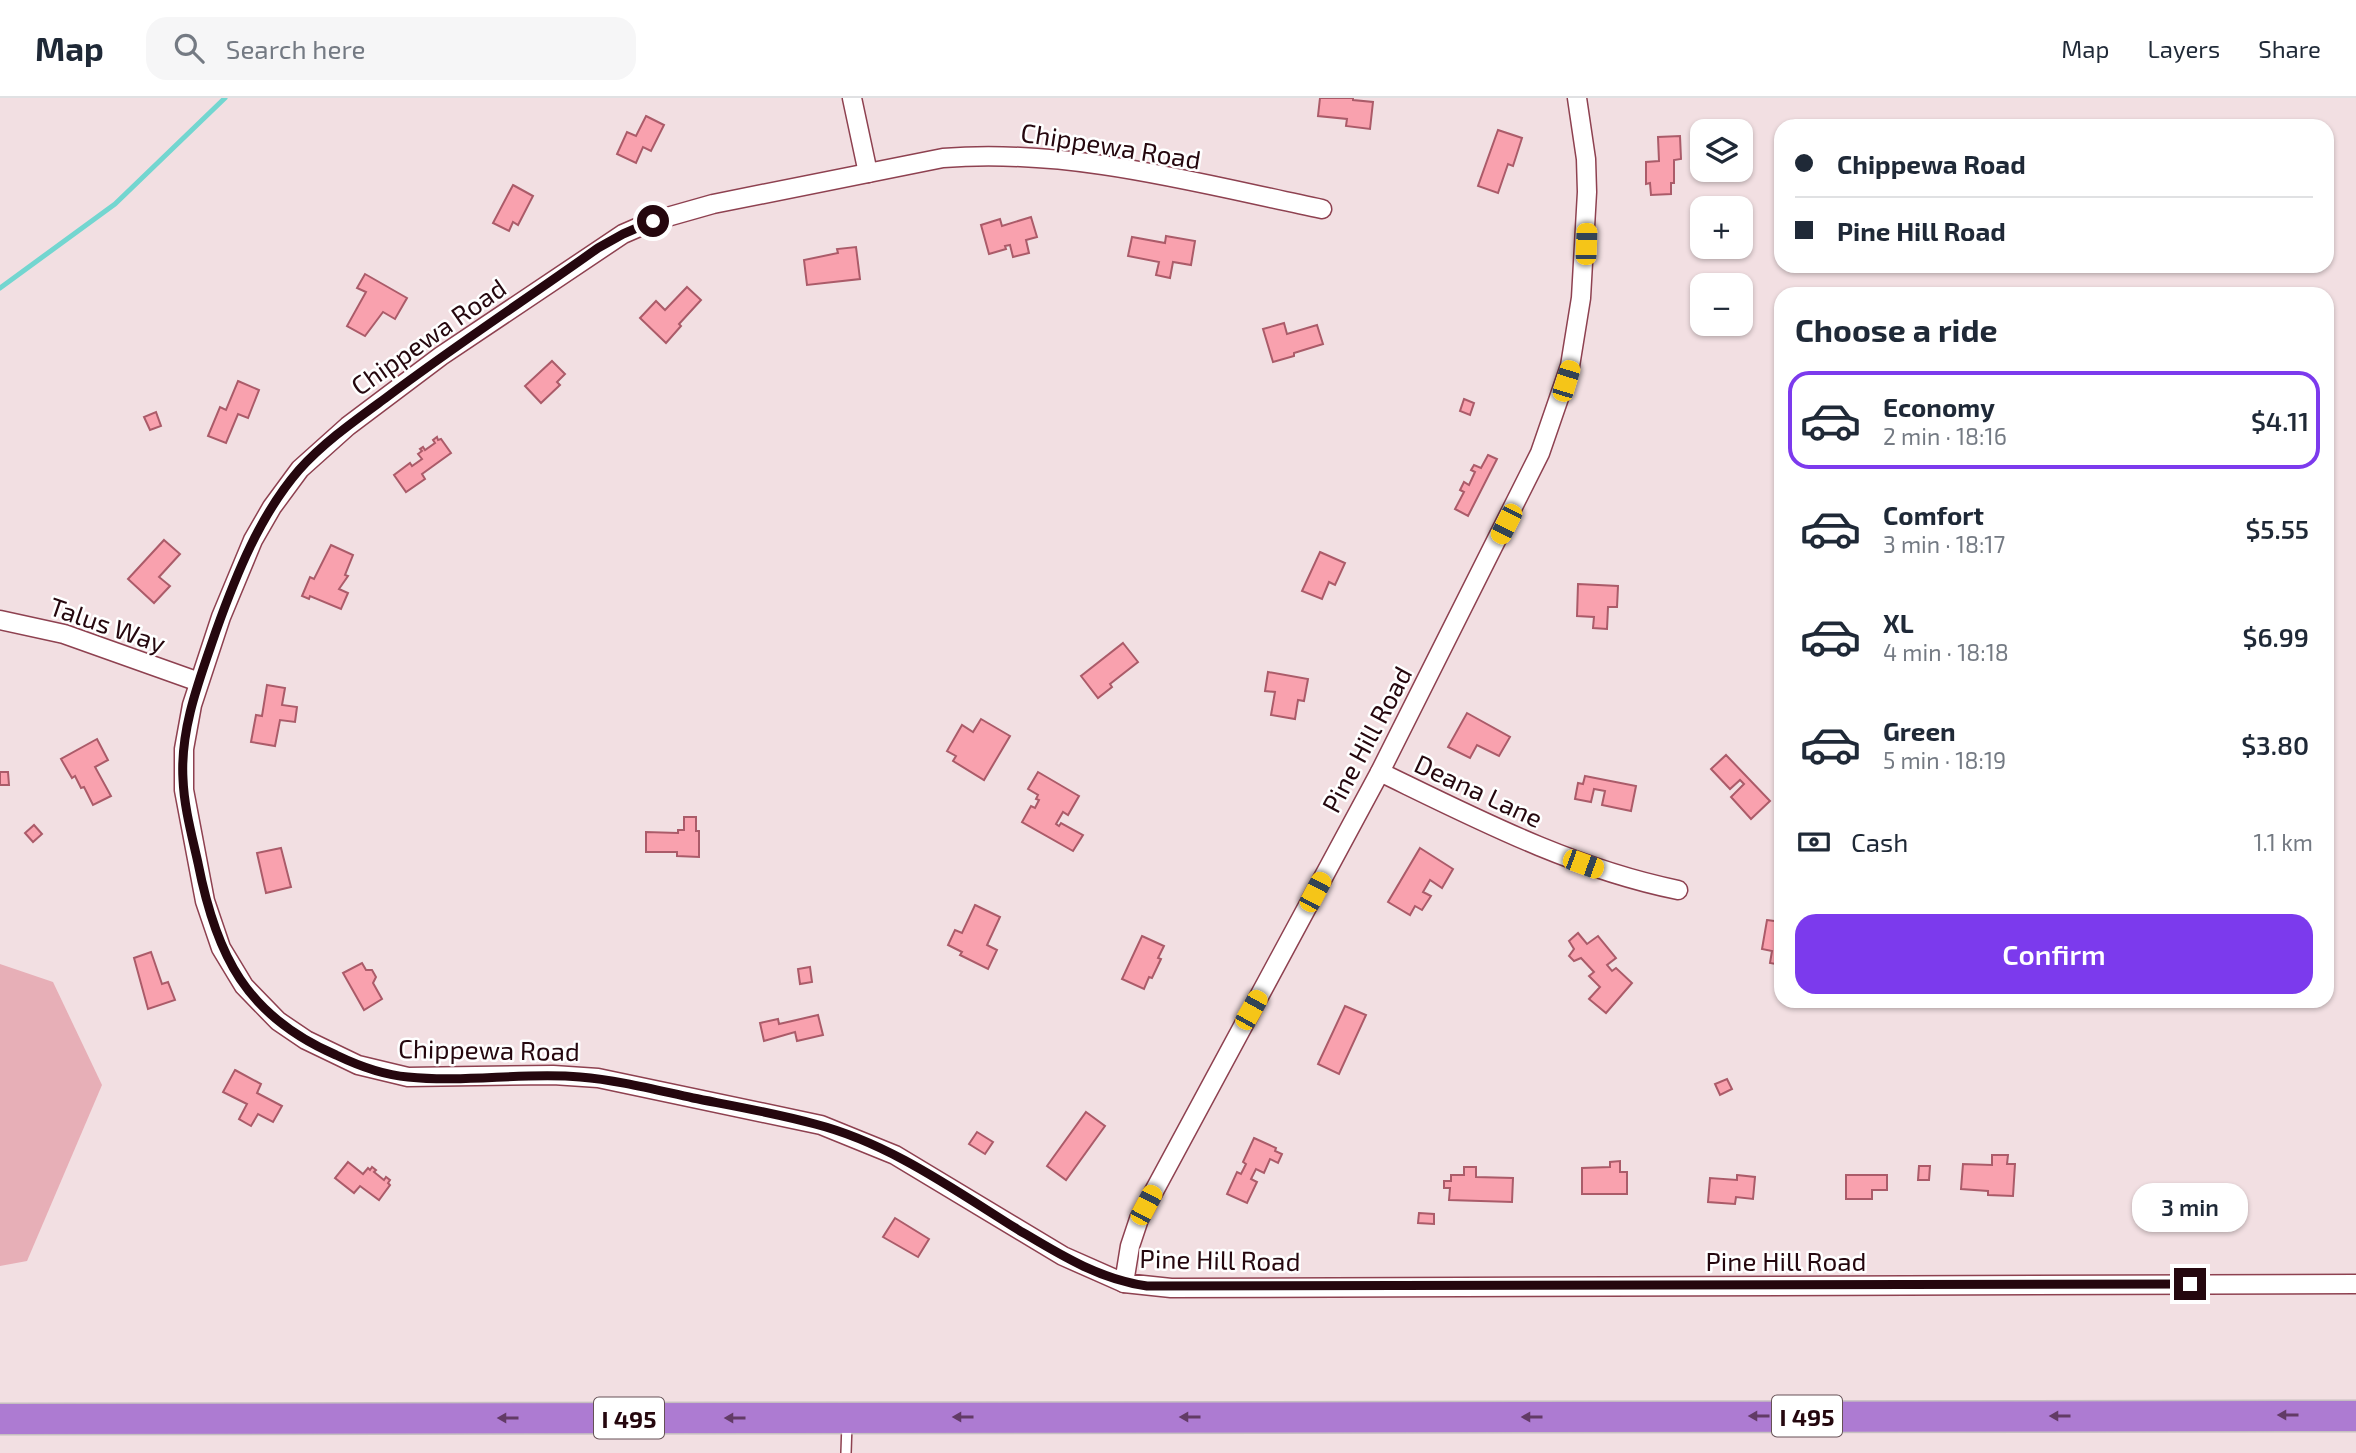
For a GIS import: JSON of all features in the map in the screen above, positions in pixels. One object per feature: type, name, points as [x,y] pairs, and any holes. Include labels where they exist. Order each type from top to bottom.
[{"type":"highway","name":"I 495","points":[[0,1419],[2356,1416]]},
{"type":"street","points":[[852,98],[868,173]]},
{"type":"street","name":"Pine Hill Road","points":[[1577,98],[1586,159],[1586,226],[1581,298],[1570,366],[1550,426],[1528,480],[1380,772],[1143,1212],[1130,1246],[1124,1283],[1171,1288],[2356,1284]]},
{"type":"street","name":"Chippewa Road","points":[[1124,1283],[1063,1256],[895,1155],[821,1125],[598,1078],[553,1075],[429,1078],[391,1074],[340,1057],[292,1032],[266,1010],[244,986],[221,948],[205,901],[183,777],[186,735],[199,682],[226,604],[253,540],[272,507],[300,469],[348,426],[441,356],[623,234],[692,209],[943,158],[979,155],[1091,162],[1322,209]]},
{"type":"street","name":"Talus Way","points":[[0,620],[64,634],[199,682]]},
{"type":"street","name":"Deana Lane","points":[[1380,772],[1526,842],[1601,871],[1678,890]]},
{"type":"lane","points":[[846,1453],[847,1418]]},
{"type":"shaded area","points":[[0,964],[53,982],[102,1085],[27,1261],[0,1266]]},
{"type":"building","points":[[1320,98],[1353,98],[1373,102],[1370,129],[1346,126],[1347,119],[1318,116]]},
{"type":"building","points":[[646,116],[664,125],[651,151],[643,147],[636,163],[617,154],[627,132],[636,136]]},
{"type":"building","points":[[1498,130],[1522,138],[1513,166],[1508,164],[1498,193],[1478,186]]},
{"type":"building","points":[[1680,136],[1681,159],[1674,160],[1671,194],[1651,195],[1650,183],[1646,184],[1646,162],[1659,161],[1658,137]]},
{"type":"building","points":[[513,185],[533,196],[518,225],[513,222],[509,231],[493,223]]},
{"type":"building","points":[[1031,217],[1037,237],[1026,240],[1029,253],[1013,257],[1010,245],[1005,246],[1006,249],[989,254],[981,225],[1000,219],[1002,226]]},
{"type":"building","points":[[1166,236],[1195,241],[1191,265],[1173,262],[1170,278],[1156,275],[1159,262],[1128,256],[1132,237],[1165,243]]},
{"type":"building","points":[[856,247],[860,279],[807,285],[804,260],[838,253],[837,249]]},
{"type":"building","points":[[365,274],[407,298],[395,319],[383,312],[365,336],[347,326],[366,292],[357,288]]},
{"type":"building","points":[[687,287],[701,300],[666,343],[640,318],[656,301],[665,310]]},
{"type":"building","points":[[1284,323],[1287,334],[1317,325],[1323,344],[1273,362],[1263,329]]},
{"type":"building","points":[[552,361],[565,374],[557,382],[560,385],[541,403],[525,386]]},
{"type":"building","points":[[238,381],[259,390],[248,418],[238,414],[226,443],[208,436],[220,407],[226,410]]},
{"type":"building","points":[[1464,399],[1474,403],[1470,415],[1460,411]]},
{"type":"building","points":[[156,412],[161,426],[150,430],[144,417]]},
{"type":"building","points":[[437,437],[451,453],[422,474],[425,479],[406,492],[394,475],[410,463],[412,466],[422,459],[418,454],[422,451],[420,449],[423,447],[425,450],[435,443],[433,440]]},
{"type":"building","points":[[1488,455],[1497,459],[1468,516],[1455,509],[1464,492],[1460,490],[1464,482],[1469,485],[1475,472],[1471,470],[1474,465],[1481,468]]},
{"type":"building","points":[[164,540],[180,554],[159,577],[170,586],[154,603],[128,579]]},
{"type":"building","points":[[331,545],[353,555],[345,575],[348,576],[339,589],[348,593],[341,609],[310,596],[309,599],[302,596],[310,577],[314,579]]},
{"type":"building","points":[[1320,552],[1345,563],[1335,585],[1329,582],[1322,599],[1302,591]]},
{"type":"building","points":[[1578,584],[1618,586],[1617,607],[1608,607],[1607,629],[1593,628],[1594,617],[1577,616]]},
{"type":"building","points":[[1123,643],[1138,662],[1110,684],[1112,687],[1098,698],[1081,676]]},
{"type":"building","points":[[1268,672],[1308,679],[1304,701],[1298,700],[1295,719],[1271,715],[1275,692],[1265,691]]},
{"type":"building","points":[[267,685],[285,688],[282,705],[297,707],[295,722],[280,720],[275,746],[251,742],[256,715],[262,716]]},
{"type":"building","points":[[1467,713],[1510,737],[1499,756],[1477,745],[1470,758],[1448,747]]},
{"type":"building","points":[[981,719],[1010,736],[984,780],[953,761],[956,756],[947,751],[962,725],[973,732]]},
{"type":"building","points":[[97,739],[108,760],[95,767],[111,796],[93,805],[84,787],[81,788],[75,776],[72,778],[61,759]]},
{"type":"building","points":[[1726,755],[1770,801],[1751,819],[1731,797],[1744,784],[1740,780],[1730,789],[1711,769]]},
{"type":"building","points":[[0,772],[8,772],[9,785],[0,785]]},
{"type":"building","points":[[1038,772],[1079,796],[1068,815],[1063,812],[1056,824],[1059,826],[1061,823],[1083,835],[1073,851],[1022,822],[1031,806],[1035,808],[1039,800],[1036,799],[1038,795],[1028,789]]},
{"type":"building","points":[[1585,776],[1636,786],[1631,811],[1602,805],[1605,791],[1594,789],[1591,802],[1575,799],[1578,783],[1583,784]]},
{"type":"building","points":[[684,817],[696,817],[699,857],[677,856],[677,852],[646,852],[646,832],[678,833],[678,830],[684,830]]},
{"type":"building","points":[[34,825],[42,834],[33,842],[25,833]]},
{"type":"building","points":[[281,848],[291,887],[266,893],[257,853]]},
{"type":"building","points":[[1420,848],[1453,869],[1442,888],[1430,880],[1423,892],[1431,896],[1422,910],[1415,906],[1410,915],[1388,902]]},
{"type":"building","points":[[975,905],[1000,917],[987,945],[997,950],[988,969],[960,955],[962,952],[948,945],[955,930],[962,933]]},
{"type":"building","points":[[1767,920],[1774,921],[1774,964],[1770,963],[1772,951],[1762,949]]},
{"type":"building","points":[[1578,933],[1587,944],[1598,936],[1616,958],[1607,965],[1612,971],[1616,968],[1632,983],[1606,1013],[1589,999],[1600,987],[1589,976],[1594,972],[1581,958],[1574,961],[1569,956],[1574,949],[1569,941]]},
{"type":"building","points":[[1142,936],[1164,946],[1158,958],[1161,959],[1144,989],[1122,979]]},
{"type":"building","points":[[151,952],[162,984],[168,982],[175,1000],[148,1009],[134,958]]},
{"type":"building","points":[[362,963],[366,970],[372,970],[376,977],[373,983],[382,999],[364,1010],[343,973]]},
{"type":"building","points":[[810,967],[812,982],[800,984],[798,969]]},
{"type":"building","points":[[1345,1006],[1366,1015],[1339,1074],[1318,1064]]},
{"type":"building","points":[[818,1015],[823,1035],[797,1041],[795,1032],[764,1041],[760,1023],[778,1019],[779,1024]]},
{"type":"building","points":[[235,1070],[261,1084],[257,1093],[282,1106],[273,1122],[258,1114],[251,1126],[239,1119],[247,1104],[223,1092]]},
{"type":"building","points":[[1727,1079],[1732,1089],[1720,1095],[1715,1084]]},
{"type":"building","points":[[1086,1112],[1105,1126],[1066,1180],[1047,1166]]},
{"type":"building","points":[[977,1132],[993,1142],[985,1154],[969,1144]]},
{"type":"building","points":[[1254,1138],[1276,1148],[1275,1151],[1282,1154],[1278,1163],[1270,1159],[1264,1173],[1256,1169],[1251,1179],[1257,1182],[1247,1203],[1227,1194],[1237,1172],[1241,1174],[1246,1164],[1243,1162]]},
{"type":"building","points":[[1992,1155],[2008,1155],[2007,1164],[2015,1164],[2013,1196],[1988,1195],[1988,1191],[1961,1189],[1963,1164],[1992,1165]]},
{"type":"building","points":[[1620,1161],[1620,1172],[1627,1172],[1627,1194],[1582,1194],[1582,1168],[1610,1167],[1610,1162]]},
{"type":"building","points":[[348,1162],[363,1174],[372,1167],[384,1180],[386,1177],[390,1180],[390,1185],[379,1200],[360,1186],[354,1193],[335,1178]]},
{"type":"building","points":[[1919,1166],[1930,1166],[1929,1180],[1918,1180]]},
{"type":"building","points":[[1464,1167],[1476,1167],[1476,1177],[1513,1178],[1512,1202],[1449,1200],[1450,1188],[1444,1188],[1444,1181],[1451,1181],[1451,1175],[1464,1175]]},
{"type":"building","points":[[1737,1175],[1755,1177],[1753,1199],[1736,1197],[1735,1204],[1708,1202],[1710,1178],[1737,1180]]},
{"type":"building","points":[[1846,1175],[1887,1175],[1887,1190],[1872,1190],[1872,1199],[1846,1199]]},
{"type":"building","points":[[1419,1213],[1434,1214],[1434,1224],[1418,1223]]},
{"type":"building","points":[[895,1218],[929,1239],[918,1257],[883,1237]]},
{"type":"waterway","points":[[0,288],[115,204],[225,98]]},
{"type":"route","points":[[653,221],[598,248],[441,356],[348,426],[300,469],[272,507],[253,540],[221,617],[192,705],[183,763],[184,790],[205,901],[221,948],[244,986],[266,1010],[292,1032],[340,1057],[374,1070],[408,1077],[553,1075],[598,1078],[821,1125],[895,1155],[1077,1264],[1124,1283],[1171,1288],[2190,1284]]}]
